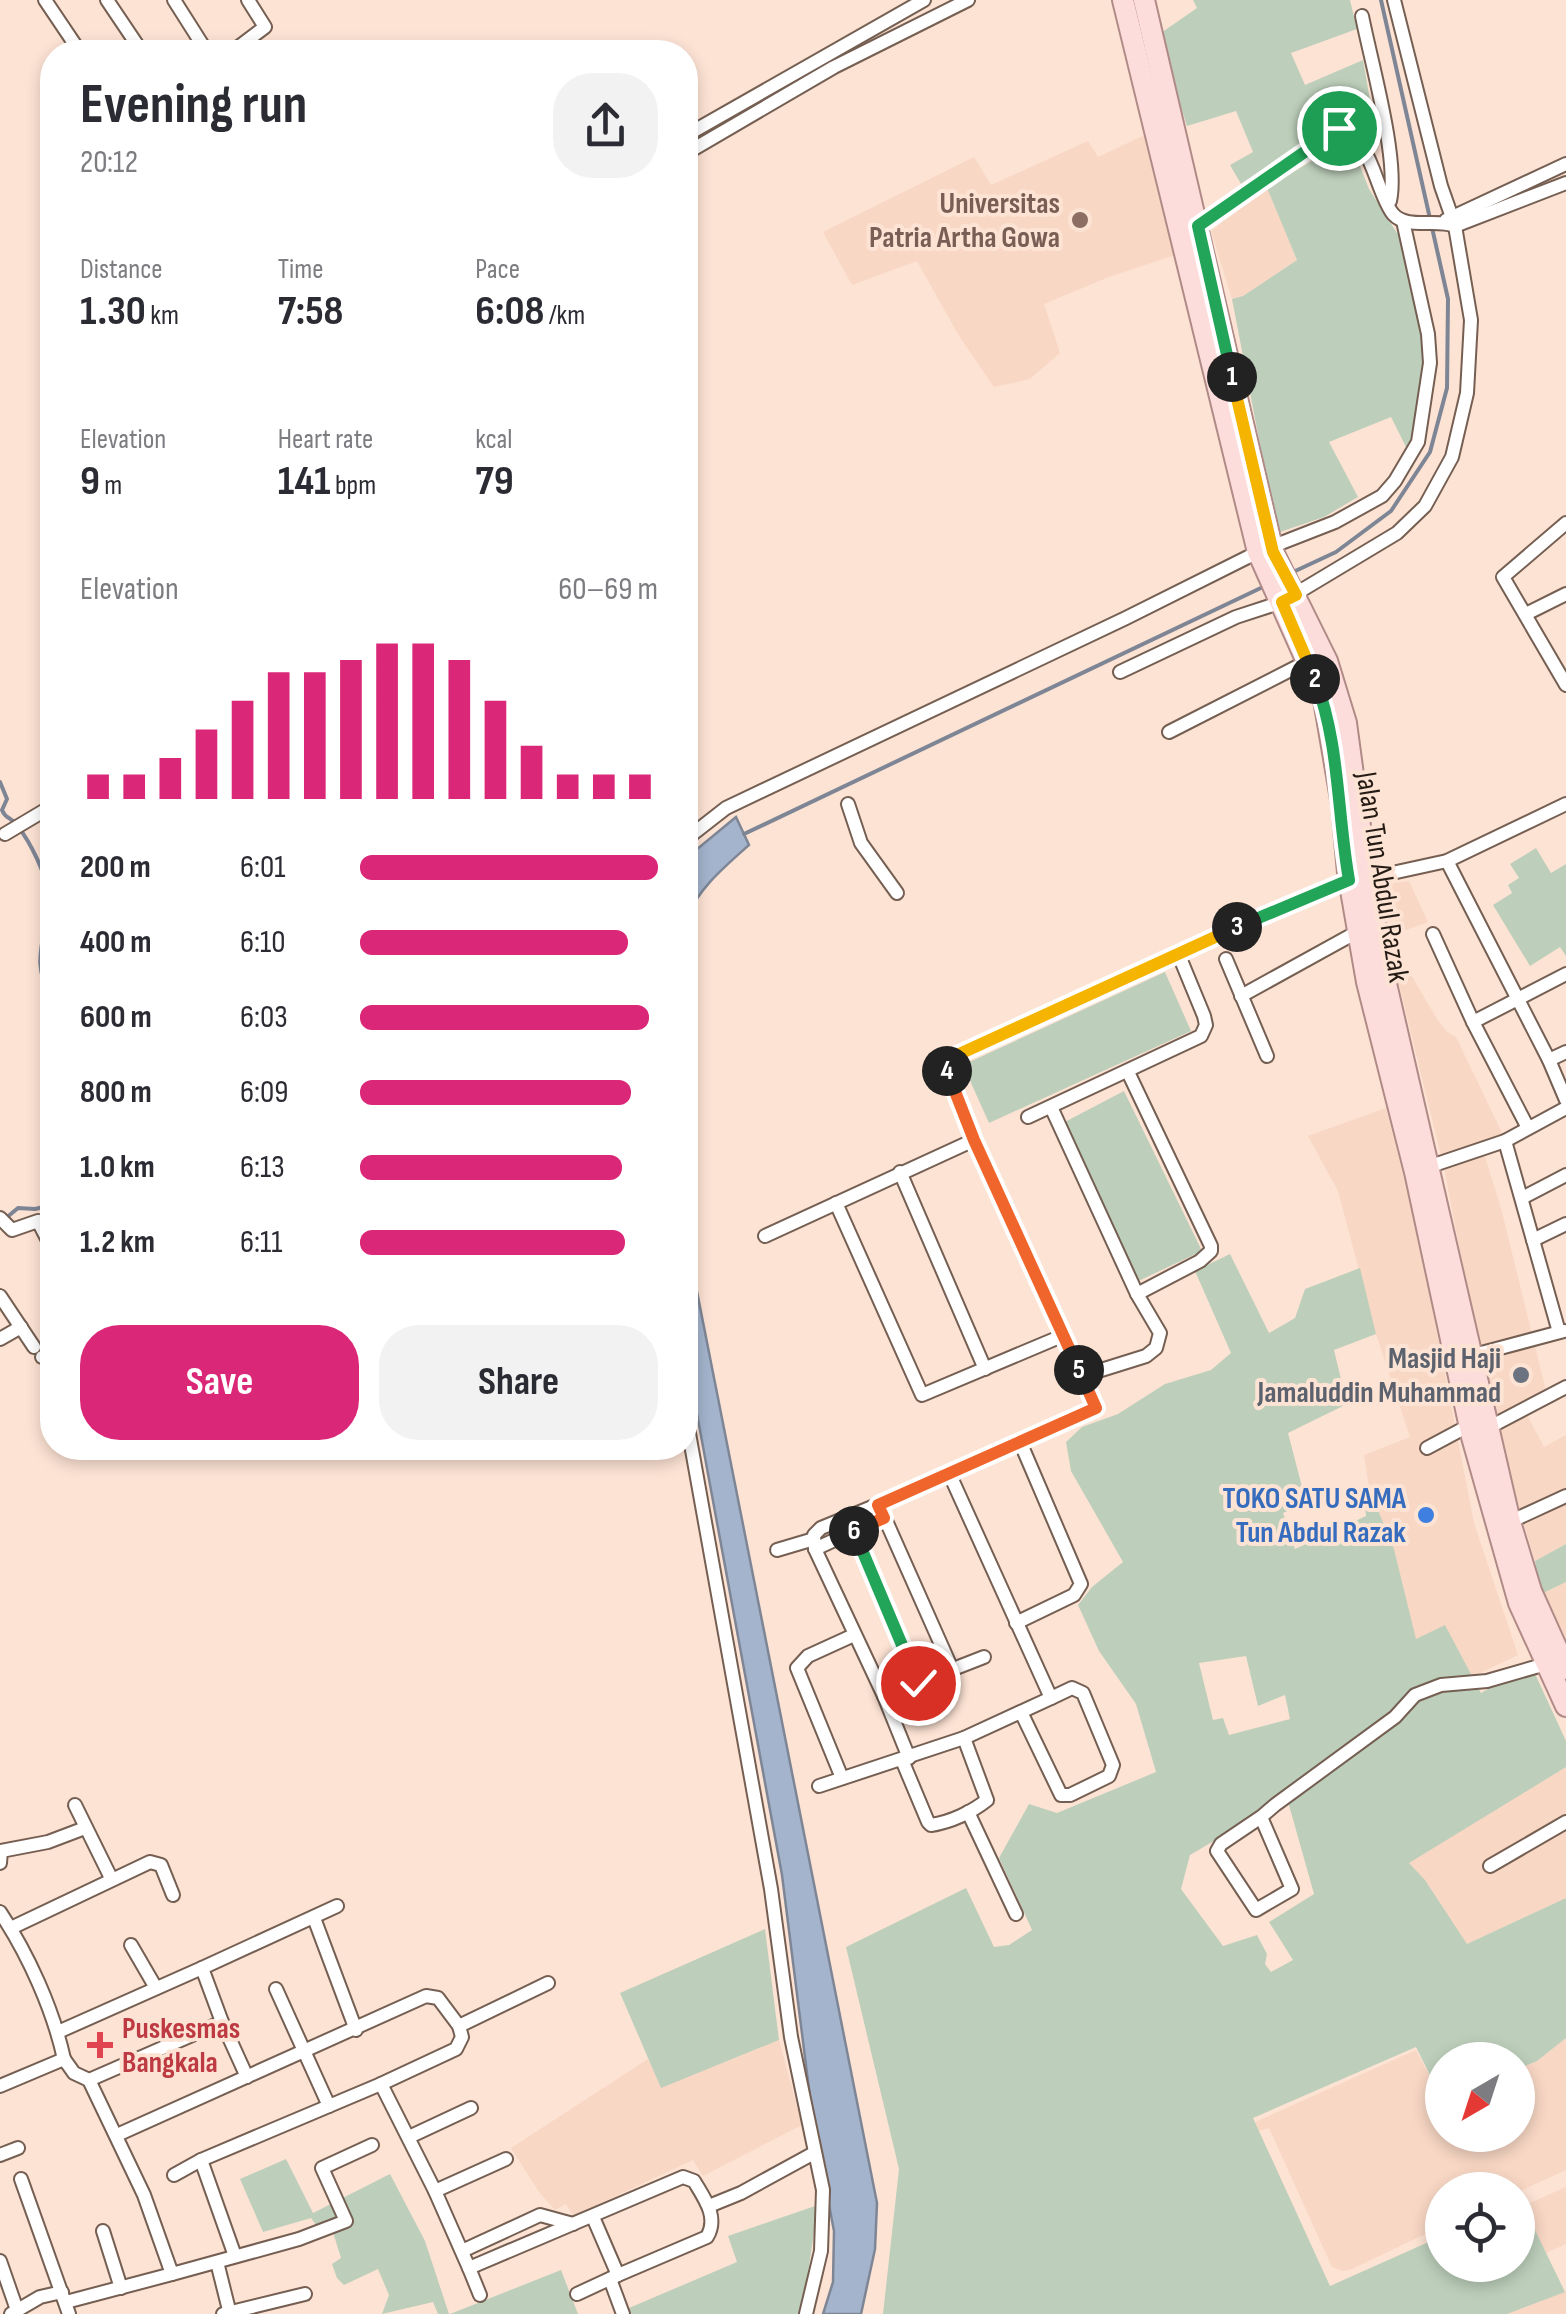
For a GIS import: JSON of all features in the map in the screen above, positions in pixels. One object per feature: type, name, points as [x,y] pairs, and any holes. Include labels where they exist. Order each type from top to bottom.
[{"type":"main road","points":[[1123,0],[1266,552]]},
{"type":"main road","points":[[1144,0],[1198,226],[1266,552]]},
{"type":"main road","name":"Jalan Tun Abdul Razak","points":[[1266,552],[1346,722],[1358,879],[1358,932],[1366,982],[1422,1169],[1470,1356],[1478,1427]]},
{"type":"main road","name":"Jalan Tun Abdul Razak","points":[[1358,879],[1384,975],[1478,1427],[1504,1525],[1531,1591],[1566,1706]]},
{"type":"street","points":[[45,0],[72,40]]},
{"type":"street","points":[[107,0],[134,40]]},
{"type":"street","points":[[174,0],[200,40]]},
{"type":"street","points":[[248,0],[265,27],[248,40]]},
{"type":"street","points":[[698,129],[924,0]]},
{"type":"street","points":[[698,146],[834,67],[968,0]]},
{"type":"street","points":[[1120,672],[1287,595],[1409,524],[1434,494],[1452,456],[1467,392],[1472,334],[1394,0]]},
{"type":"street","points":[[1362,16],[1390,157],[1393,187],[1389,204]]},
{"type":"street","points":[[1198,226],[1339,128],[1355,136],[1393,214],[1406,221],[1447,221],[1566,184]]},
{"type":"street","points":[[1447,221],[1566,164]]},
{"type":"street","points":[[1542,173],[1550,190]]},
{"type":"street","points":[[698,830],[726,808],[1382,496],[1396,481],[1418,442],[1430,363],[1406,221]]},
{"type":"street","points":[[1566,523],[1504,575],[1506,585],[1566,685]]},
{"type":"street","points":[[1526,614],[1566,594]]},
{"type":"street","points":[[1169,732],[1316,657]]},
{"type":"street","points":[[848,804],[861,843],[897,892]]},
{"type":"street","points":[[778,1550],[854,1531],[881,1511],[950,1475],[1096,1408],[974,1140],[947,1071],[955,1056],[1178,953],[1358,879],[1446,861],[1566,804]]},
{"type":"street","points":[[5,834],[40,813]]},
{"type":"street","points":[[1422,1169],[1506,1141],[1566,1104],[1549,1060],[1446,861]]},
{"type":"street","points":[[1241,996],[1358,932]]},
{"type":"street","points":[[1433,934],[1528,1128]]},
{"type":"street","points":[[1028,1118],[1196,1040],[1204,1031],[1204,1016],[1178,953]]},
{"type":"street","points":[[1226,959],[1267,1056]]},
{"type":"street","points":[[1473,1022],[1566,974]]},
{"type":"street","points":[[1549,1060],[1566,1052]]},
{"type":"street","points":[[1128,1072],[1211,1246],[1200,1261],[1137,1294]]},
{"type":"street","points":[[1051,1107],[1137,1294],[1160,1333],[1156,1348],[1146,1356],[1082,1376]]},
{"type":"street","points":[[765,1236],[974,1140]]},
{"type":"street","points":[[1470,1356],[1564,1332],[1506,1141]]},
{"type":"street","points":[[900,1172],[985,1368]]},
{"type":"street","points":[[1522,1198],[1566,1175]]},
{"type":"street","points":[[836,1203],[916,1398],[1062,1336]]},
{"type":"street","points":[[0,1218],[6,1234],[38,1221],[40,1225]]},
{"type":"street","points":[[1533,1240],[1566,1224]]},
{"type":"street","points":[[0,1296],[40,1349]]},
{"type":"street","points":[[0,1339],[21,1327]]},
{"type":"street","points":[[1427,1448],[1566,1388]]},
{"type":"street","points":[[1016,1623],[1074,1596],[1081,1584],[1022,1444]]},
{"type":"street","points":[[694,1460],[824,2210],[821,2251],[806,2314]]},
{"type":"street","points":[[950,1475],[1051,1698]]},
{"type":"street","points":[[1504,1525],[1566,1496]]},
{"type":"street","points":[[814,1544],[822,1528],[881,1511]]},
{"type":"street","points":[[881,1511],[951,1667]]},
{"type":"street","points":[[854,1531],[918,1683]]},
{"type":"street","points":[[814,1544],[884,1696],[931,1825],[968,1812],[984,1803],[988,1795],[964,1738]]},
{"type":"street","points":[[842,1778],[797,1668],[808,1656],[854,1635]]},
{"type":"street","points":[[884,1696],[984,1657]]},
{"type":"street","points":[[1261,1817],[1292,1889],[1256,1910],[1217,1851],[1221,1844],[1395,1718],[1415,1695],[1441,1685],[1487,1681],[1556,1666]]},
{"type":"street","points":[[818,1786],[964,1738],[1020,1712],[1051,1698],[1072,1688],[1083,1693],[1113,1765],[1110,1776],[1060,1796],[1020,1712]]},
{"type":"street","points":[[75,1804],[111,1878]]},
{"type":"street","points":[[968,1812],[1016,1914]]},
{"type":"street","points":[[1490,1866],[1566,1822]]},
{"type":"street","points":[[0,1853],[85,1828]]},
{"type":"street","points":[[11,1928],[111,1878],[156,1862],[165,1872],[173,1895]]},
{"type":"street","points":[[58,2032],[337,1906]]},
{"type":"street","points":[[0,1912],[58,2032],[64,2059],[74,2073],[89,2080],[117,2135],[172,2274]]},
{"type":"street","points":[[314,1918],[356,2030]]},
{"type":"street","points":[[132,1946],[156,1988]]},
{"type":"street","points":[[202,1968],[248,2077]]},
{"type":"street","points":[[460,2026],[548,1983]]},
{"type":"street","points":[[276,1989],[329,2106]]},
{"type":"street","points":[[117,2135],[430,1996],[440,2000],[460,2026],[462,2037],[456,2049],[174,2174]]},
{"type":"street","points":[[89,2080],[222,2022]]},
{"type":"street","points":[[0,2086],[64,2059]]},
{"type":"street","points":[[381,2084],[436,2191],[480,2295]]},
{"type":"street","points":[[409,2137],[472,2108]]},
{"type":"street","points":[[0,2261],[14,2312],[40,2297],[66,2302],[299,2239],[346,2221],[322,2168],[372,2145]]},
{"type":"street","points":[[0,2155],[18,2148]]},
{"type":"street","points":[[708,2206],[741,2193],[814,2153]]},
{"type":"street","points":[[201,2160],[235,2256]]},
{"type":"street","points":[[436,2191],[506,2160]]},
{"type":"street","points":[[470,2268],[687,2177],[694,2181],[708,2206],[712,2223],[707,2237],[577,2294]]},
{"type":"street","points":[[22,2179],[66,2302]]},
{"type":"street","points":[[462,2250],[540,2215],[573,2224]]},
{"type":"street","points":[[593,2217],[623,2314]]},
{"type":"street","points":[[103,2231],[121,2288]]},
{"type":"street","points":[[217,2262],[227,2313],[304,2294]]},
{"type":"shaded area","points":[[1145,135],[1175,255],[1044,304],[1060,353],[1030,379],[994,387],[959,336],[917,261],[852,285],[823,232],[974,157],[991,185],[1088,141],[1098,157]]},
{"type":"shaded area","points":[[1267,188],[1297,260],[1243,296],[1232,299],[1211,231]]},
{"type":"shaded area","points":[[1409,881],[1428,922],[1403,931],[1397,951],[1437,1019],[1456,1037],[1504,1137],[1482,1147],[1546,1391],[1555,1400],[1527,1415],[1544,1447],[1566,1435],[1566,1544],[1535,1561],[1509,1475],[1477,1339],[1444,1168],[1375,886]]},
{"type":"shaded area","points":[[1386,1108],[1417,1230],[1474,1523],[1518,1655],[1472,1677],[1445,1626],[1416,1640],[1394,1549],[1369,1488],[1364,1455],[1410,1437],[1376,1334],[1338,1191],[1308,1136]]},
{"type":"shaded area","points":[[1566,1582],[1566,1649],[1541,1594]]},
{"type":"shaded area","points":[[1566,1767],[1566,1898],[1467,1944],[1425,1880],[1408,1862]]},
{"type":"shaded area","points":[[1566,2038],[1566,2170],[1535,2184],[1535,2172],[1425,2172],[1425,2234],[1352,2269],[1332,2267],[1269,2128],[1259,2131],[1255,2122],[1416,2050],[1425,2067],[1425,2152],[1535,2152],[1537,2061]]},
{"type":"shaded area","points":[[779,2040],[802,2125],[703,2176],[693,2160],[573,2216],[566,2204],[555,2210],[511,2148],[648,2059],[662,2087]]},
{"type":"shaded area","points":[[1566,2187],[1566,2244],[1546,2253],[1535,2231],[1535,2201]]},
{"type":"shaded area","points":[[1566,2291],[1566,2314],[1507,2314],[1510,2312]]},
{"type":"green space","points":[[1193,0],[1350,0],[1357,29],[1291,53],[1305,85],[1363,60],[1370,100],[1241,184],[1230,165],[1253,152],[1236,111],[1187,126],[1158,35],[1197,8]]},
{"type":"green space","points":[[1346,140],[1369,189],[1397,233],[1409,236],[1414,302],[1427,368],[1421,414],[1407,449],[1391,417],[1329,442],[1358,497],[1324,517],[1277,533],[1232,299],[1243,296],[1297,260],[1267,188]]},
{"type":"green space","points":[[1536,848],[1551,873],[1566,864],[1566,956],[1560,947],[1530,966],[1493,905],[1512,893],[1508,885],[1519,878],[1510,864]]},
{"type":"green space","points":[[1165,972],[1191,1031],[989,1123],[963,1065]]},
{"type":"green space","points":[[1124,1091],[1202,1251],[1132,1284],[1059,1125]]},
{"type":"green space","points":[[1230,1254],[1269,1333],[1295,1318],[1305,1289],[1360,1268],[1376,1334],[1334,1350],[1347,1404],[1288,1433],[1306,1502],[1283,1513],[1295,1549],[1366,1516],[1364,1492],[1369,1488],[1394,1549],[1416,1639],[1445,1625],[1481,1693],[1531,1665],[1566,1741],[1566,1767],[1409,1863],[1425,1880],[1467,1944],[1566,1898],[1566,2038],[1535,2062],[1535,2042],[1425,2042],[1425,2065],[1416,2047],[1253,2118],[1330,2286],[1425,2244],[1425,2282],[1535,2282],[1535,2230],[1565,2292],[1507,2314],[883,2314],[899,2169],[846,1947],[966,1888],[994,1947],[1009,1945],[1032,1930],[999,1858],[1029,1804],[1057,1813],[1156,1772],[1136,1704],[1099,1651],[1078,1605],[1092,1587],[1123,1562],[1071,1471],[1066,1442],[1082,1427],[1118,1414],[1165,1384],[1211,1370],[1231,1353],[1195,1271]],"holes":[[[1246,1656],[1258,1706],[1285,1695],[1290,1719],[1229,1735],[1223,1718],[1213,1720],[1199,1663]],[[1287,1798],[1314,1894],[1269,1922],[1293,1960],[1271,1972],[1257,1935],[1223,1946],[1181,1889],[1190,1855]]]},
{"type":"green space","points":[[1566,1544],[1566,1582],[1541,1594],[1535,1561]]},
{"type":"green space","points":[[765,1929],[779,2040],[661,2088],[620,1993]]},
{"type":"green space","points":[[286,2159],[313,2213],[390,2174],[425,2241],[449,2314],[438,2314],[433,2302],[382,2314],[389,2295],[378,2269],[344,2285],[332,2264],[341,2258],[332,2229],[321,2232],[311,2218],[263,2232],[240,2179]]},
{"type":"green space","points":[[818,2205],[802,2314],[631,2314],[629,2308],[737,2262],[728,2236]]},
{"type":"green space","points":[[561,2270],[578,2314],[450,2314]]},
{"type":"water","points":[[736,817],[749,845],[721,870],[698,898],[698,848]]},
{"type":"water","points":[[698,1297],[877,2203],[875,2249],[861,2314],[823,2314],[833,2282],[834,2231],[813,2121],[782,1875],[698,1419]]},
{"type":"waterway","points":[[1291,573],[1336,552],[1391,511],[1430,452],[1447,388],[1448,299],[1381,0]]},
{"type":"waterway","points":[[744,834],[1265,586]]},
{"type":"waterway","points":[[0,782],[7,799],[2,810],[17,825],[40,866]]},
{"type":"waterway","points":[[6,1218],[18,1208],[40,1208]]},
{"type":"place","name":"Universitas Patria Artha Gowa","points":[[1080,220]]},
{"type":"place","name":"Masjid Haji Jamaluddin Muhammad","points":[[1521,1375]]},
{"type":"place","name":"TOKO SATU SAMA Tun Abdul Razak","points":[[1426,1515]]},
{"type":"place","name":"Puskesmas Bangkala","points":[[100,2045]]},
{"type":"route","points":[[918,1683],[854,1531],[884,1518],[878,1505],[1096,1408],[953,1088],[947,1071],[955,1056],[1178,953],[1349,880],[1342,806],[1324,700],[1282,602],[1296,595],[1273,552],[1198,226],[1339,128]]}]
